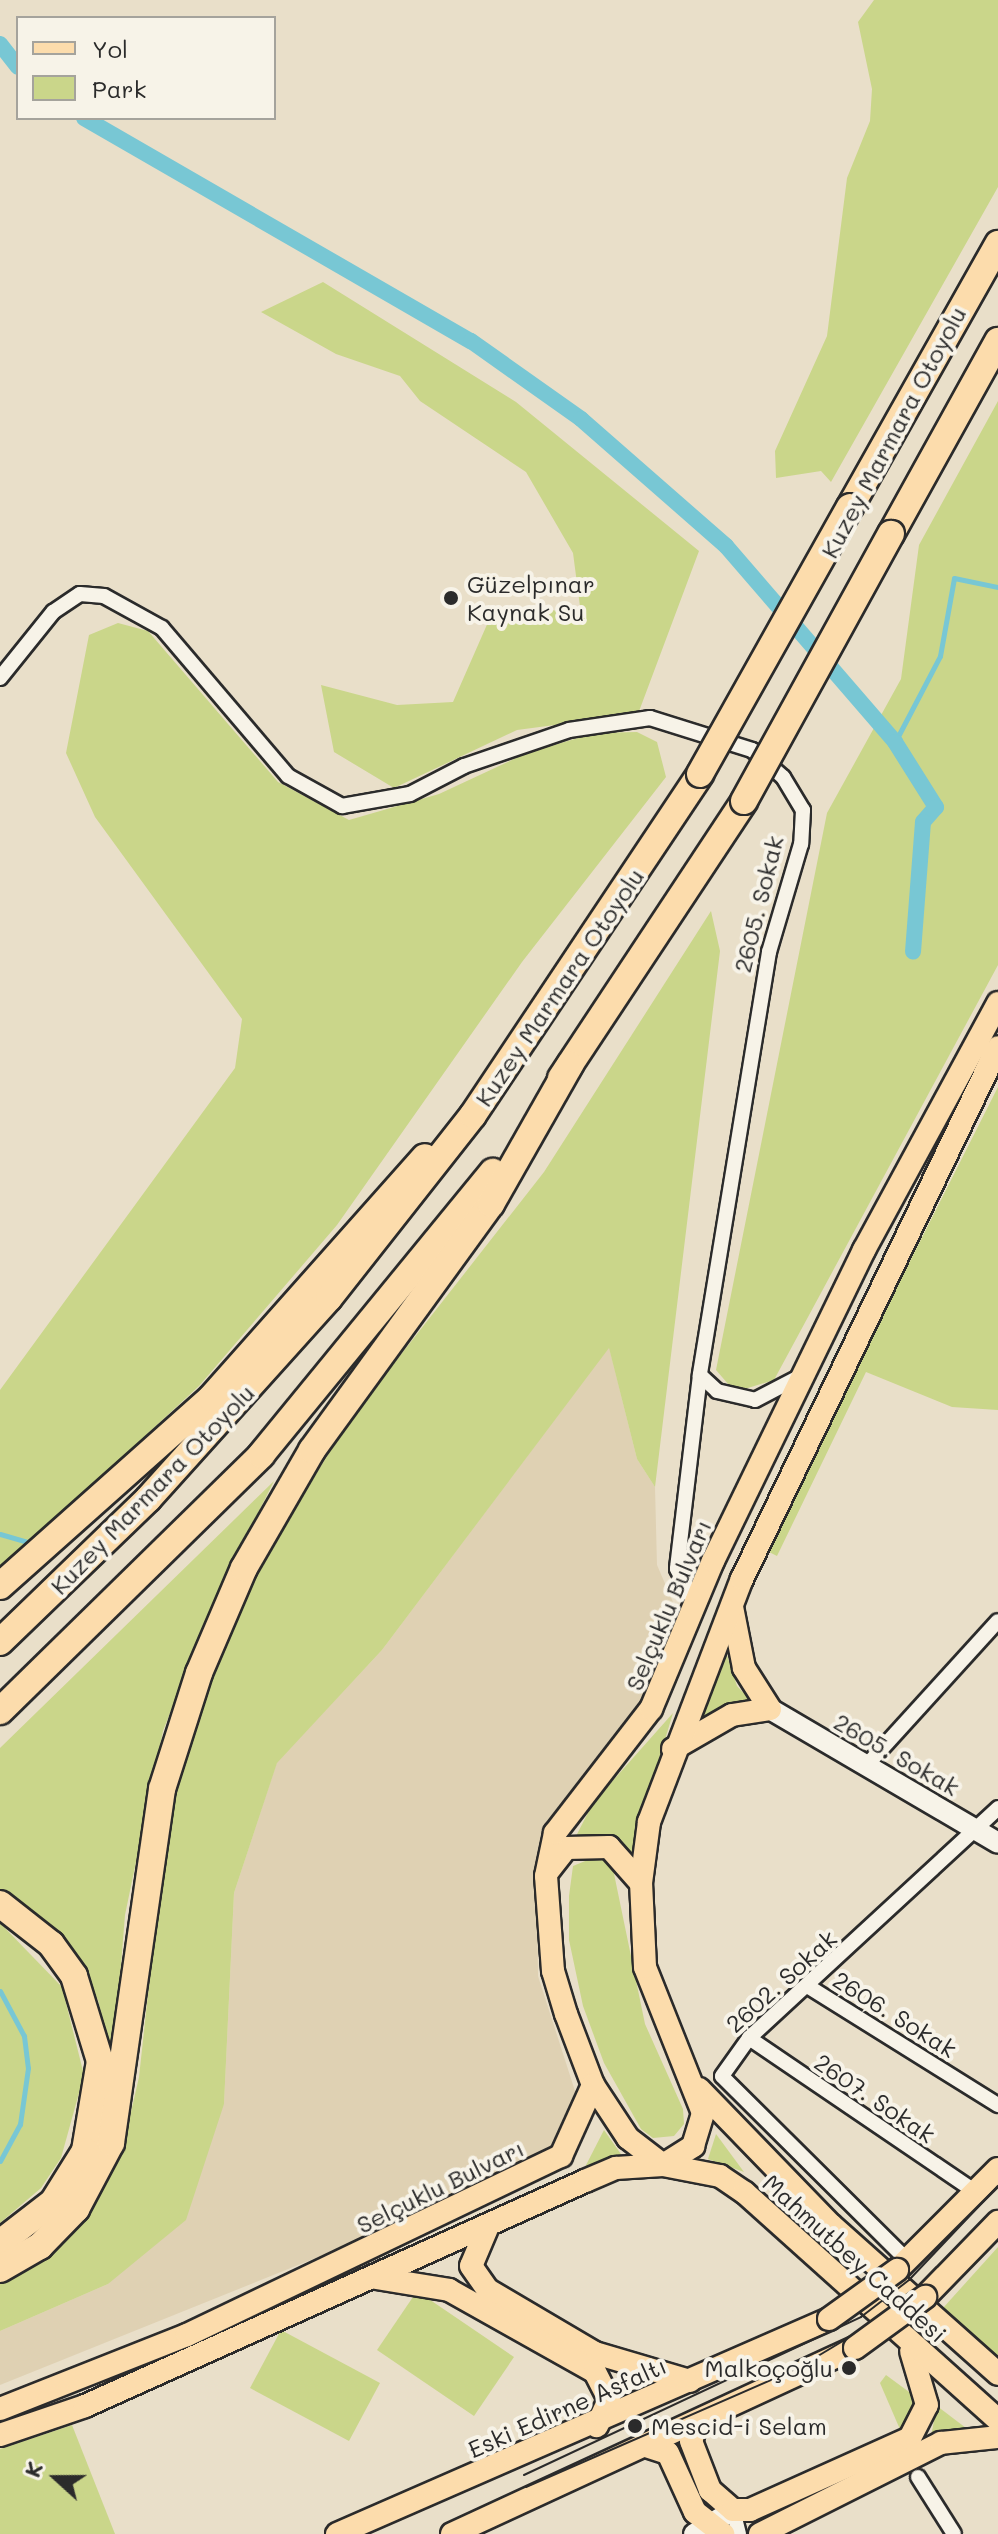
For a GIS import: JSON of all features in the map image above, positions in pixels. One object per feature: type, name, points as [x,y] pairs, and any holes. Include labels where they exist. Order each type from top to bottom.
[{"type":"highway","name":"Kuzey Marmara Otoyolu","points":[[0,1642],[259,1379],[473,1115],[700,774],[998,244]]},
{"type":"highway","name":"Kuzey Marmara Otoyolu","points":[[0,1711],[261,1455],[433,1251],[570,1065],[744,801],[998,341]]},
{"type":"highway","points":[[0,2269],[40,2246],[76,2209],[111,2143],[162,1789],[199,1673],[244,1568],[312,1450],[491,1204],[570,1065]]},
{"type":"highway","points":[[0,1586],[211,1398],[395,1184],[473,1115]]},
{"type":"highway","points":[[0,1904],[51,1944],[74,1976],[100,2061],[85,2151],[53,2202],[0,2243]]},
{"type":"main road","name":"Selçuklu Bulvarı","points":[[0,2409],[187,2335],[561,2156],[593,2085],[553,1971],[546,1876],[555,1833],[575,1799],[651,1709],[695,1603],[804,1373],[913,1152],[998,1003]]},
{"type":"main road","points":[[0,2435],[376,2278],[616,2168],[663,2165],[699,2133],[703,2113],[696,2085],[645,1967],[641,1883],[649,1822],[672,1750],[731,1605],[998,1047]]},
{"type":"main road","points":[[672,1750],[732,1715],[770,1709],[744,1668],[731,1605]]},
{"type":"main road","points":[[546,1876],[566,1848],[587,1845],[609,1847],[641,1883]]},
{"type":"main road","points":[[593,2085],[628,2138],[663,2165]]},
{"type":"main road","name":"Mahmutbey Caddesi","points":[[696,2085],[831,2225],[998,2374]]},
{"type":"main road","name":"Mahmutbey Caddesi","points":[[663,2165],[708,2172],[745,2193],[904,2340],[998,2420]]},
{"type":"main road","name":"Eski Edirne Asfaltı","points":[[337,2534],[597,2426],[829,2319],[903,2266],[998,2169]]},
{"type":"main road","points":[[452,2534],[643,2445],[697,2424],[855,2348],[925,2297],[998,2222]]},
{"type":"main road","points":[[488,2226],[471,2266],[488,2290],[595,2353],[690,2381]]},
{"type":"main road","points":[[376,2278],[449,2290],[595,2372],[609,2400],[597,2426]]},
{"type":"main road","points":[[697,2424],[693,2453],[710,2490],[733,2510],[750,2510],[910,2438],[923,2424],[926,2383],[904,2340]]},
{"type":"main road","points":[[760,2534],[941,2443],[998,2437]]},
{"type":"main road","points":[[643,2445],[668,2453],[709,2532]]},
{"type":"street","name":"2605. Sokak","points":[[0,678],[53,612],[80,594],[104,596],[162,628],[288,776],[342,806],[385,802],[569,730],[650,718],[752,750],[783,777],[803,810],[801,844],[769,952],[700,1375],[677,1569],[695,1603]]},
{"type":"street","points":[[700,1375],[717,1391],[755,1400],[804,1373]]},
{"type":"street","points":[[865,1767],[998,1621]]},
{"type":"street","name":"2605. Sokak","points":[[770,1709],[998,1843]]},
{"type":"street","name":"2602. Sokak","points":[[903,2266],[722,2076],[749,2038],[809,1987],[998,1808]]},
{"type":"street","name":"2606. Sokak","points":[[809,1987],[998,2105]]},
{"type":"street","name":"2607. Sokak","points":[[749,2038],[977,2193]]},
{"type":"street","points":[[918,2477],[951,2530],[932,2534]]},
{"type":"street","points":[[709,2532],[733,2510],[739,2534]]},
{"type":"shaded area","points":[[609,1347],[637,1459],[655,1487],[657,1565],[679,1616],[647,1700],[537,1868],[538,1976],[575,2091],[565,2143],[450,2204],[0,2385],[0,2331],[108,2284],[224,2104],[234,1893],[277,1762],[382,1650]]},
{"type":"green space","points":[[874,0],[998,0],[998,187],[831,482],[821,471],[776,478],[775,451],[827,336],[847,178],[870,121],[872,89],[858,22]]},
{"type":"green space","points":[[323,282],[516,402],[699,551],[638,714],[517,730],[394,788],[334,752],[321,685],[397,705],[453,702],[489,620],[543,609],[581,614],[573,553],[526,472],[420,401],[400,376],[336,354],[261,312]]},
{"type":"green space","points":[[998,401],[998,965],[774,1380],[735,1392],[716,1370],[827,813],[901,679],[919,545]]},
{"type":"green space","points":[[118,623],[148,631],[278,782],[349,820],[439,794],[527,753],[595,733],[637,732],[657,742],[666,777],[522,962],[337,1225],[199,1386],[0,1570],[0,1390],[235,1068],[242,1019],[95,817],[66,753],[89,635]]},
{"type":"green space","points":[[711,911],[720,951],[655,1487],[637,1459],[609,1348],[382,1650],[277,1763],[234,1893],[224,2104],[186,2220],[108,2284],[0,2331],[0,2280],[86,2216],[122,2151],[139,2077],[167,1820],[193,1719],[251,1580],[348,1422],[544,1172]]},
{"type":"green space","points":[[998,1087],[998,1410],[952,1407],[866,1372],[777,1556],[769,1552],[805,1469]]},
{"type":"green space","points":[[274,1481],[215,1599],[163,1731],[125,1915],[113,2065],[98,2000],[67,1949],[51,1926],[0,1889],[0,1748]]},
{"type":"green space","points":[[725,1649],[737,1686],[756,1706],[727,1707],[696,1723]]},
{"type":"green space","points":[[673,1713],[642,1816],[637,1859],[620,1841],[575,1838],[593,1803]]},
{"type":"green space","points":[[595,1857],[612,1864],[645,2024],[683,2109],[684,2124],[674,2136],[653,2138],[641,2129],[604,2063],[583,2006],[569,1940],[569,1896],[573,1866]]},
{"type":"green space","points":[[0,1923],[62,1987],[84,2075],[61,2158],[41,2188],[0,2223]]},
{"type":"green space","points":[[604,2130],[623,2157],[583,2171]]},
{"type":"green space","points":[[716,2134],[744,2172],[708,2159]]},
{"type":"green space","points":[[998,2247],[998,2358],[943,2308]]},
{"type":"green space","points":[[417,2291],[514,2357],[474,2416],[377,2350]]},
{"type":"green space","points":[[281,2330],[380,2383],[349,2441],[250,2388]]},
{"type":"green space","points":[[886,2375],[920,2400],[902,2434],[880,2383]]},
{"type":"green space","points":[[937,2406],[966,2428],[931,2436]]},
{"type":"green space","points":[[72,2425],[115,2534],[0,2534],[0,2449]]},
{"type":"waterway","points":[[0,44],[16,64]]},
{"type":"waterway","points":[[87,120],[471,341],[581,419],[726,546],[895,742],[936,807],[923,822],[913,952]]},
{"type":"waterway","points":[[895,742],[940,656],[954,578],[998,587]]},
{"type":"waterway","points":[[0,1534],[31,1543]]},
{"type":"waterway","points":[[0,1991],[24,2036],[28,2068],[20,2124],[0,2161]]},
{"type":"tram line","points":[[524,2475],[861,2317],[909,2280],[998,2186]]},
{"type":"tram line","points":[[526,2487],[798,2368],[883,2317]]},
{"type":"place","name":"Güzelpınar Kaynak Su","points":[[451,598]]},
{"type":"place","name":"Malkoçoğlu","points":[[849,2368]]},
{"type":"place","name":"Mescid-i Selam","points":[[635,2426]]}]
